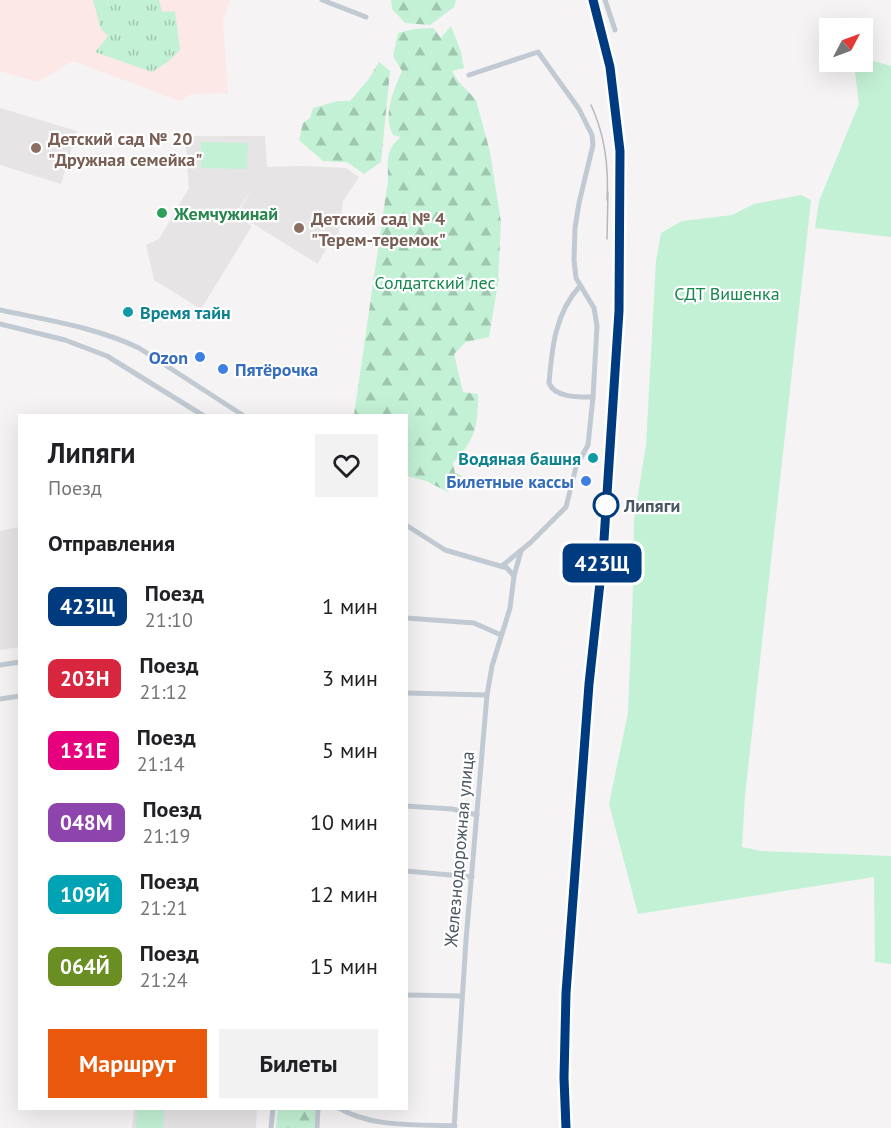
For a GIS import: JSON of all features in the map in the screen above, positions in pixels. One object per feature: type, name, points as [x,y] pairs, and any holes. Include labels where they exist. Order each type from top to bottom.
[{"type":"street","points":[[322,0],[366,16]]},
{"type":"street","points":[[605,0],[615,30]]},
{"type":"street","points":[[469,75],[537,52],[579,109],[589,129],[593,145],[575,228],[574,270],[580,286],[594,308],[597,326],[588,445],[576,467],[569,501],[561,513],[502,566]]},
{"type":"street","points":[[580,286],[566,303],[553,338],[549,383],[556,392],[593,397]]},
{"type":"street","points":[[0,310],[80,326],[126,341],[240,414]]},
{"type":"street","points":[[0,324],[65,340],[107,356],[201,414]]},
{"type":"street","points":[[408,526],[456,555],[502,566],[510,570],[514,576]]},
{"type":"street","name":"Железнодорожная улица","points":[[454,1127],[462,996],[487,695],[492,666],[510,608],[514,576],[521,551]]},
{"type":"street","points":[[408,618],[474,624],[501,635]]},
{"type":"street","points":[[0,665],[18,662]]},
{"type":"street","points":[[408,693],[487,695]]},
{"type":"street","points":[[0,699],[18,696]]},
{"type":"street","points":[[408,806],[452,809],[477,815]]},
{"type":"street","points":[[408,872],[472,877]]},
{"type":"street","points":[[408,995],[462,996]]},
{"type":"street","points":[[271,1128],[273,1110]]},
{"type":"street","points":[[317,1128],[318,1110]]},
{"type":"street","points":[[342,1110],[374,1122],[454,1127]]},
{"type":"shaded area","points":[[0,0],[230,0],[223,21],[228,93],[191,94],[180,101],[73,61],[38,82],[0,71]]},
{"type":"shaded area","name":"Детский сад № 20 \"Дружная семейка\"","points":[[0,108],[77,131],[61,184],[0,165]]},
{"type":"shaded area","points":[[185,136],[265,136],[267,167],[346,168],[359,177],[343,201],[337,245],[330,241],[318,264],[237,214],[253,188],[234,215],[252,226],[201,309],[154,280],[146,245],[159,239],[189,188]]},
{"type":"shaded area","points":[[18,527],[18,647],[0,650],[0,531]]},
{"type":"shaded area","points":[[134,1110],[257,1110],[256,1128],[132,1128]]},
{"type":"green space","points":[[93,0],[159,0],[162,12],[175,11],[180,50],[169,61],[152,72],[95,52],[108,36],[101,29]]},
{"type":"green space","points":[[391,0],[456,0],[454,7],[430,25],[405,23],[392,9]]},
{"type":"green space","name":"Солдатский лес","points":[[451,26],[461,52],[464,68],[452,71],[476,100],[490,152],[501,222],[498,283],[489,337],[466,342],[454,354],[463,392],[478,394],[478,405],[476,424],[471,439],[453,463],[455,473],[463,476],[453,479],[448,492],[426,481],[408,476],[408,414],[354,414],[388,180],[388,156],[392,146],[401,137],[393,135],[389,119],[390,103],[402,71],[393,56],[398,33],[433,28],[441,38]]},
{"type":"green space","points":[[873,61],[891,66],[891,237],[815,228],[819,201],[859,104],[855,72],[873,72]]},
{"type":"green space","points":[[379,62],[390,71],[381,162],[364,174],[347,162],[323,161],[299,140],[303,123],[310,118],[313,108],[338,101],[350,101],[368,80]]},
{"type":"green space","points":[[201,142],[248,143],[247,169],[201,168]]},
{"type":"green space","name":"СДТ Вишенка","points":[[801,195],[811,200],[745,796],[742,847],[762,851],[891,856],[891,964],[875,962],[874,877],[638,914],[609,804],[628,713],[634,520],[646,445],[656,261],[661,233],[682,221],[732,215],[754,204]]},
{"type":"green space","points":[[137,1110],[164,1110],[163,1128],[136,1128]]},
{"type":"green space","points":[[278,1110],[316,1110],[314,1128],[276,1128]]},
{"type":"railway","points":[[566,1128],[564,1078],[566,993],[589,684],[603,555],[619,311],[620,151],[610,67],[593,0]]},
{"type":"railway","points":[[591,105],[600,128],[605,151],[607,200]]},
{"type":"railway","points":[[607,239],[608,192]]},
{"type":"train","name":"423Щ","points":[[566,1128],[564,1078],[566,993],[589,684],[603,555],[619,311],[620,151],[610,67],[593,0]]},
{"type":"place","name":"Детский сад № 20 \"Дружная семейка\"","points":[[36,148]]},
{"type":"place","name":"Жемчужинай","points":[[162,213]]},
{"type":"place","name":"Детский сад № 4 \"Терем-теремок\"","points":[[299,228]]},
{"type":"place","name":"Время тайн","points":[[128,312]]},
{"type":"place","name":"Ozon","points":[[200,357]]},
{"type":"place","name":"Пятёрочка","points":[[223,369]]},
{"type":"place","name":"Водяная башня","points":[[593,458]]},
{"type":"place","name":"Билетные кассы","points":[[586,481]]},
{"type":"place","name":"Липяги","points":[[606,505]]}]
